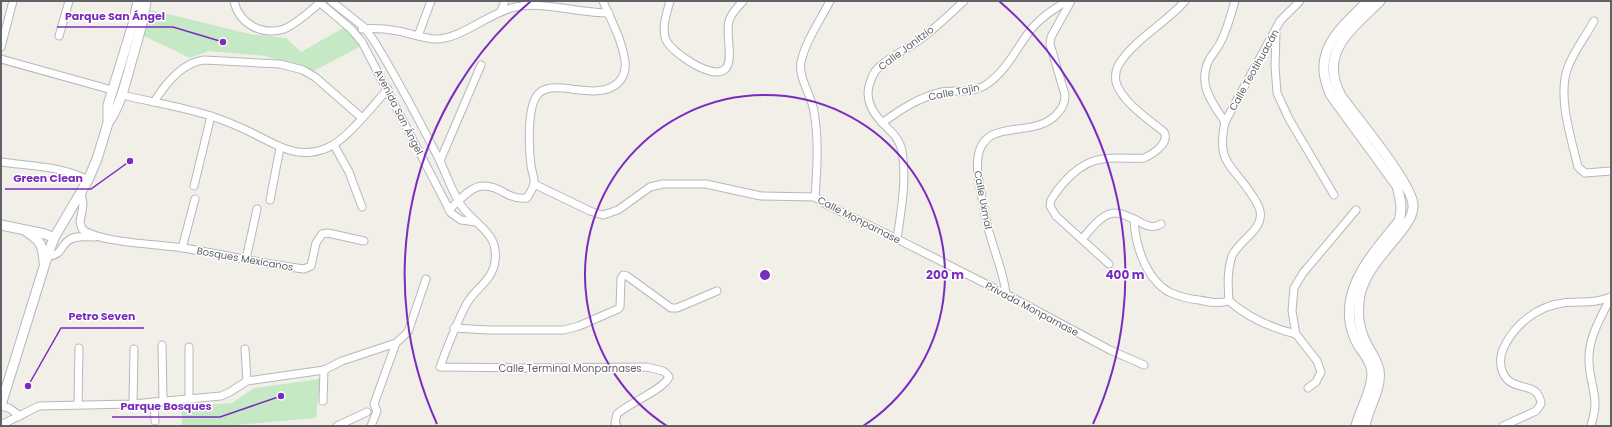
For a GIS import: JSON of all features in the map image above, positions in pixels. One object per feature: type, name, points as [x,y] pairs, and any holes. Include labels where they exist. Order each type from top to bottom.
[{"type":"street","points":[[1,47],[13,1]]},
{"type":"street","points":[[59,36],[69,1]]},
{"type":"street","points":[[108,123],[107,112],[112,90],[133,24],[138,1]]},
{"type":"street","points":[[20,416],[9,408],[1,405],[45,261],[54,238],[88,180],[97,159],[108,123],[114,114],[122,95],[141,27],[146,1]]},
{"type":"street","points":[[234,1],[238,14],[245,22],[253,27],[275,31],[286,28],[320,2]]},
{"type":"street","name":"Avenida San Ángel","points":[[331,1],[365,28],[383,56],[440,161],[459,201],[476,222],[492,238],[496,251],[492,274],[470,299],[454,328],[440,367]]},
{"type":"street","points":[[418,36],[432,1]]},
{"type":"street","points":[[501,10],[505,1]]},
{"type":"street","points":[[476,222],[456,217],[449,210],[466,193],[474,188],[484,185],[494,187],[511,196],[526,198],[534,184],[531,165],[530,133],[533,105],[537,95],[547,89],[556,88],[589,92],[602,91],[617,84],[625,72],[623,52],[609,13],[603,1]]},
{"type":"street","points":[[670,1],[664,32],[666,40],[672,49],[697,66],[707,71],[716,73],[725,70],[728,67],[730,60],[728,37],[729,20],[734,11],[743,1]]},
{"type":"street","points":[[815,197],[815,113],[812,100],[803,80],[801,62],[808,44],[830,1]]},
{"type":"street","name":"Calle Janitzio","points":[[898,239],[903,192],[902,151],[900,144],[873,111],[868,98],[868,88],[876,71],[883,64],[923,37],[964,1]]},
{"type":"street","name":"Calle Tajín","points":[[882,123],[897,112],[926,97],[943,92],[972,90],[983,86],[997,76],[1033,27],[1041,19],[1067,1]]},
{"type":"street","name":"Calle Uxmal","points":[[1006,294],[1005,280],[990,238],[979,183],[978,157],[980,147],[993,134],[1006,130],[1040,126],[1049,121],[1061,110],[1065,103],[1065,95],[1050,44],[1051,37],[1071,1]]},
{"type":"street","points":[[1109,264],[1056,216],[1050,206],[1051,200],[1077,170],[1086,164],[1102,159],[1144,158],[1163,144],[1166,134],[1128,101],[1117,83],[1115,73],[1119,65],[1133,49],[1185,1]]},
{"type":"street","points":[[1235,1],[1222,40],[1204,71],[1204,84],[1225,122],[1222,138],[1224,154],[1232,169],[1249,190],[1261,212],[1254,230],[1236,248],[1232,256],[1228,271],[1229,301],[1242,312],[1258,320],[1278,329],[1296,334]]},
{"type":"street","name":"Calle Teotihuacán","points":[[1225,122],[1276,31],[1280,21],[1300,1]]},
{"type":"street","points":[[1356,426],[1367,396],[1372,375],[1371,366],[1355,341],[1352,331],[1350,320],[1353,287],[1359,272],[1399,221],[1401,214],[1401,200],[1397,186],[1330,94],[1326,82],[1324,62],[1327,51],[1337,34],[1368,1]]},
{"type":"street","points":[[1365,426],[1376,395],[1379,372],[1374,355],[1362,332],[1359,309],[1360,295],[1364,281],[1407,223],[1414,204],[1396,169],[1341,96],[1336,86],[1333,67],[1334,56],[1343,40],[1380,1]]},
{"type":"street","name":"Avenida San Ángel","points":[[320,2],[351,29],[362,42],[388,89],[449,210]]},
{"type":"street","points":[[351,29],[374,28],[434,39],[455,34],[501,10],[526,5],[586,12],[609,13]]},
{"type":"street","points":[[1594,21],[1568,66],[1565,77],[1566,108],[1578,167],[1585,173],[1611,171]]},
{"type":"street","points":[[1276,31],[1275,71],[1277,93],[1289,119],[1334,196]]},
{"type":"street","points":[[1,60],[112,90]]},
{"type":"street","points":[[154,102],[169,81],[180,71],[196,61],[204,60],[280,64],[303,70],[315,77],[362,118]]},
{"type":"street","points":[[440,161],[481,65]]},
{"type":"street","points":[[122,95],[211,116],[256,135],[280,148],[306,153],[316,152],[334,145],[362,118],[388,89]]},
{"type":"street","points":[[194,186],[211,116]]},
{"type":"street","points":[[334,145],[349,172],[362,207]]},
{"type":"street","points":[[270,200],[280,148]]},
{"type":"street","points":[[1,162],[62,171],[79,175],[88,180]]},
{"type":"street","name":"Calle Monparnase","points":[[534,184],[590,211],[604,215],[618,210],[650,187],[663,184],[706,184],[761,196],[815,197],[827,205],[898,239],[954,269]]},
{"type":"street","name":"Bosques Mexicanos","points":[[81,191],[83,205],[80,222],[82,229],[102,236],[130,242],[182,248],[307,268],[311,266],[316,242],[322,234],[328,233],[364,241]]},
{"type":"street","points":[[182,248],[195,199]]},
{"type":"street","points":[[246,259],[257,209]]},
{"type":"street","points":[[1308,388],[1316,382],[1320,372],[1317,361],[1296,334],[1292,311],[1294,288],[1303,273],[1356,210]]},
{"type":"street","points":[[1082,239],[1098,222],[1111,214],[1116,213],[1134,219],[1150,227],[1155,228],[1161,224]]},
{"type":"street","points":[[1134,219],[1139,249],[1147,268],[1157,282],[1169,292],[1181,296],[1212,302],[1222,303],[1229,301]]},
{"type":"street","points":[[1,225],[45,234],[54,238]]},
{"type":"street","points":[[22,229],[36,238],[40,243],[45,261]]},
{"type":"street","name":"Bosques Mexicanos","points":[[45,261],[58,254],[66,242],[72,239],[102,236]]},
{"type":"street","name":"Privada Monparnase","points":[[954,269],[1006,294],[1110,350],[1144,365]]},
{"type":"street","points":[[454,328],[488,330],[564,330],[579,326],[618,310],[620,307],[621,279],[623,275],[628,276],[671,308],[677,308],[717,292]]},
{"type":"street","points":[[1,425],[38,406],[133,404],[221,396],[230,392],[246,381],[324,370],[396,343],[408,332],[426,279]]},
{"type":"street","points":[[1503,426],[1536,411],[1541,404],[1539,396],[1535,392],[1507,380],[1504,375],[1500,361],[1501,354],[1511,335],[1521,324],[1540,309],[1565,303],[1594,303],[1611,297]]},
{"type":"street","points":[[1591,426],[1595,405],[1589,353],[1598,325],[1611,297]]},
{"type":"street","points":[[371,426],[377,411],[374,404],[396,343]]},
{"type":"street","points":[[162,345],[163,401]]},
{"type":"street","points":[[189,347],[189,398]]},
{"type":"street","points":[[78,348],[78,405]]},
{"type":"street","points":[[133,404],[134,349]]},
{"type":"street","points":[[245,349],[246,381]]},
{"type":"street","name":"Calle Terminal Monparnases","points":[[440,367],[629,367],[657,369],[667,374],[669,377],[664,384],[634,401],[617,414],[615,423],[617,426]]},
{"type":"street","points":[[323,401],[324,370]]},
{"type":"street","points":[[154,402],[155,421]]},
{"type":"street","points":[[337,426],[367,412]]},
{"type":"green space","points":[[151,10],[250,34],[286,38],[301,52],[345,27],[361,46],[312,72],[265,56],[209,51],[190,58],[144,36]]},
{"type":"green space","points":[[320,379],[316,418],[224,426],[182,426],[181,407],[232,403],[254,388]]},
{"type":"place","name":"Parque San Ángel","points":[[223,42]]},
{"type":"place","name":"Green Clean","points":[[130,161]]},
{"type":"place","name":"Petro Seven","points":[[28,386]]},
{"type":"place","name":"Parque Bosques","points":[[281,396]]}]
